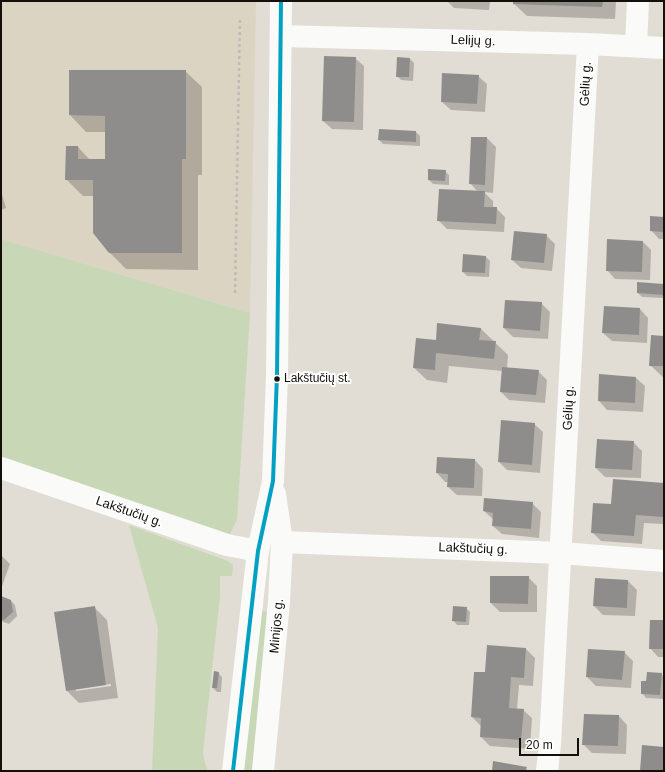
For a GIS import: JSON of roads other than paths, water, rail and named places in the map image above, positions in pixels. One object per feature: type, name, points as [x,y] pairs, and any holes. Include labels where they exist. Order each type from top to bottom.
[{"type":"street","name":"Minijos g.","points":[[233,771],[258,551],[273,481],[277,375],[281,1]]},
{"type":"street","points":[[636,46],[638,1]]},
{"type":"street","name":"Lelijų g.","points":[[281,36],[588,44],[664,48]]},
{"type":"street","name":"Gėlių g.","points":[[547,771],[550,744],[561,553],[588,44]]},
{"type":"street","name":"Lakštučių g.","points":[[1,468],[227,545],[258,551]]},
{"type":"street","name":"Minijos g.","points":[[263,771],[279,602],[282,542],[273,481]]},
{"type":"street","name":"Lakštučių g.","points":[[282,542],[561,553],[664,561]]},
{"type":"place","name":"Lakštučių st.","points":[[277,379]]}]
